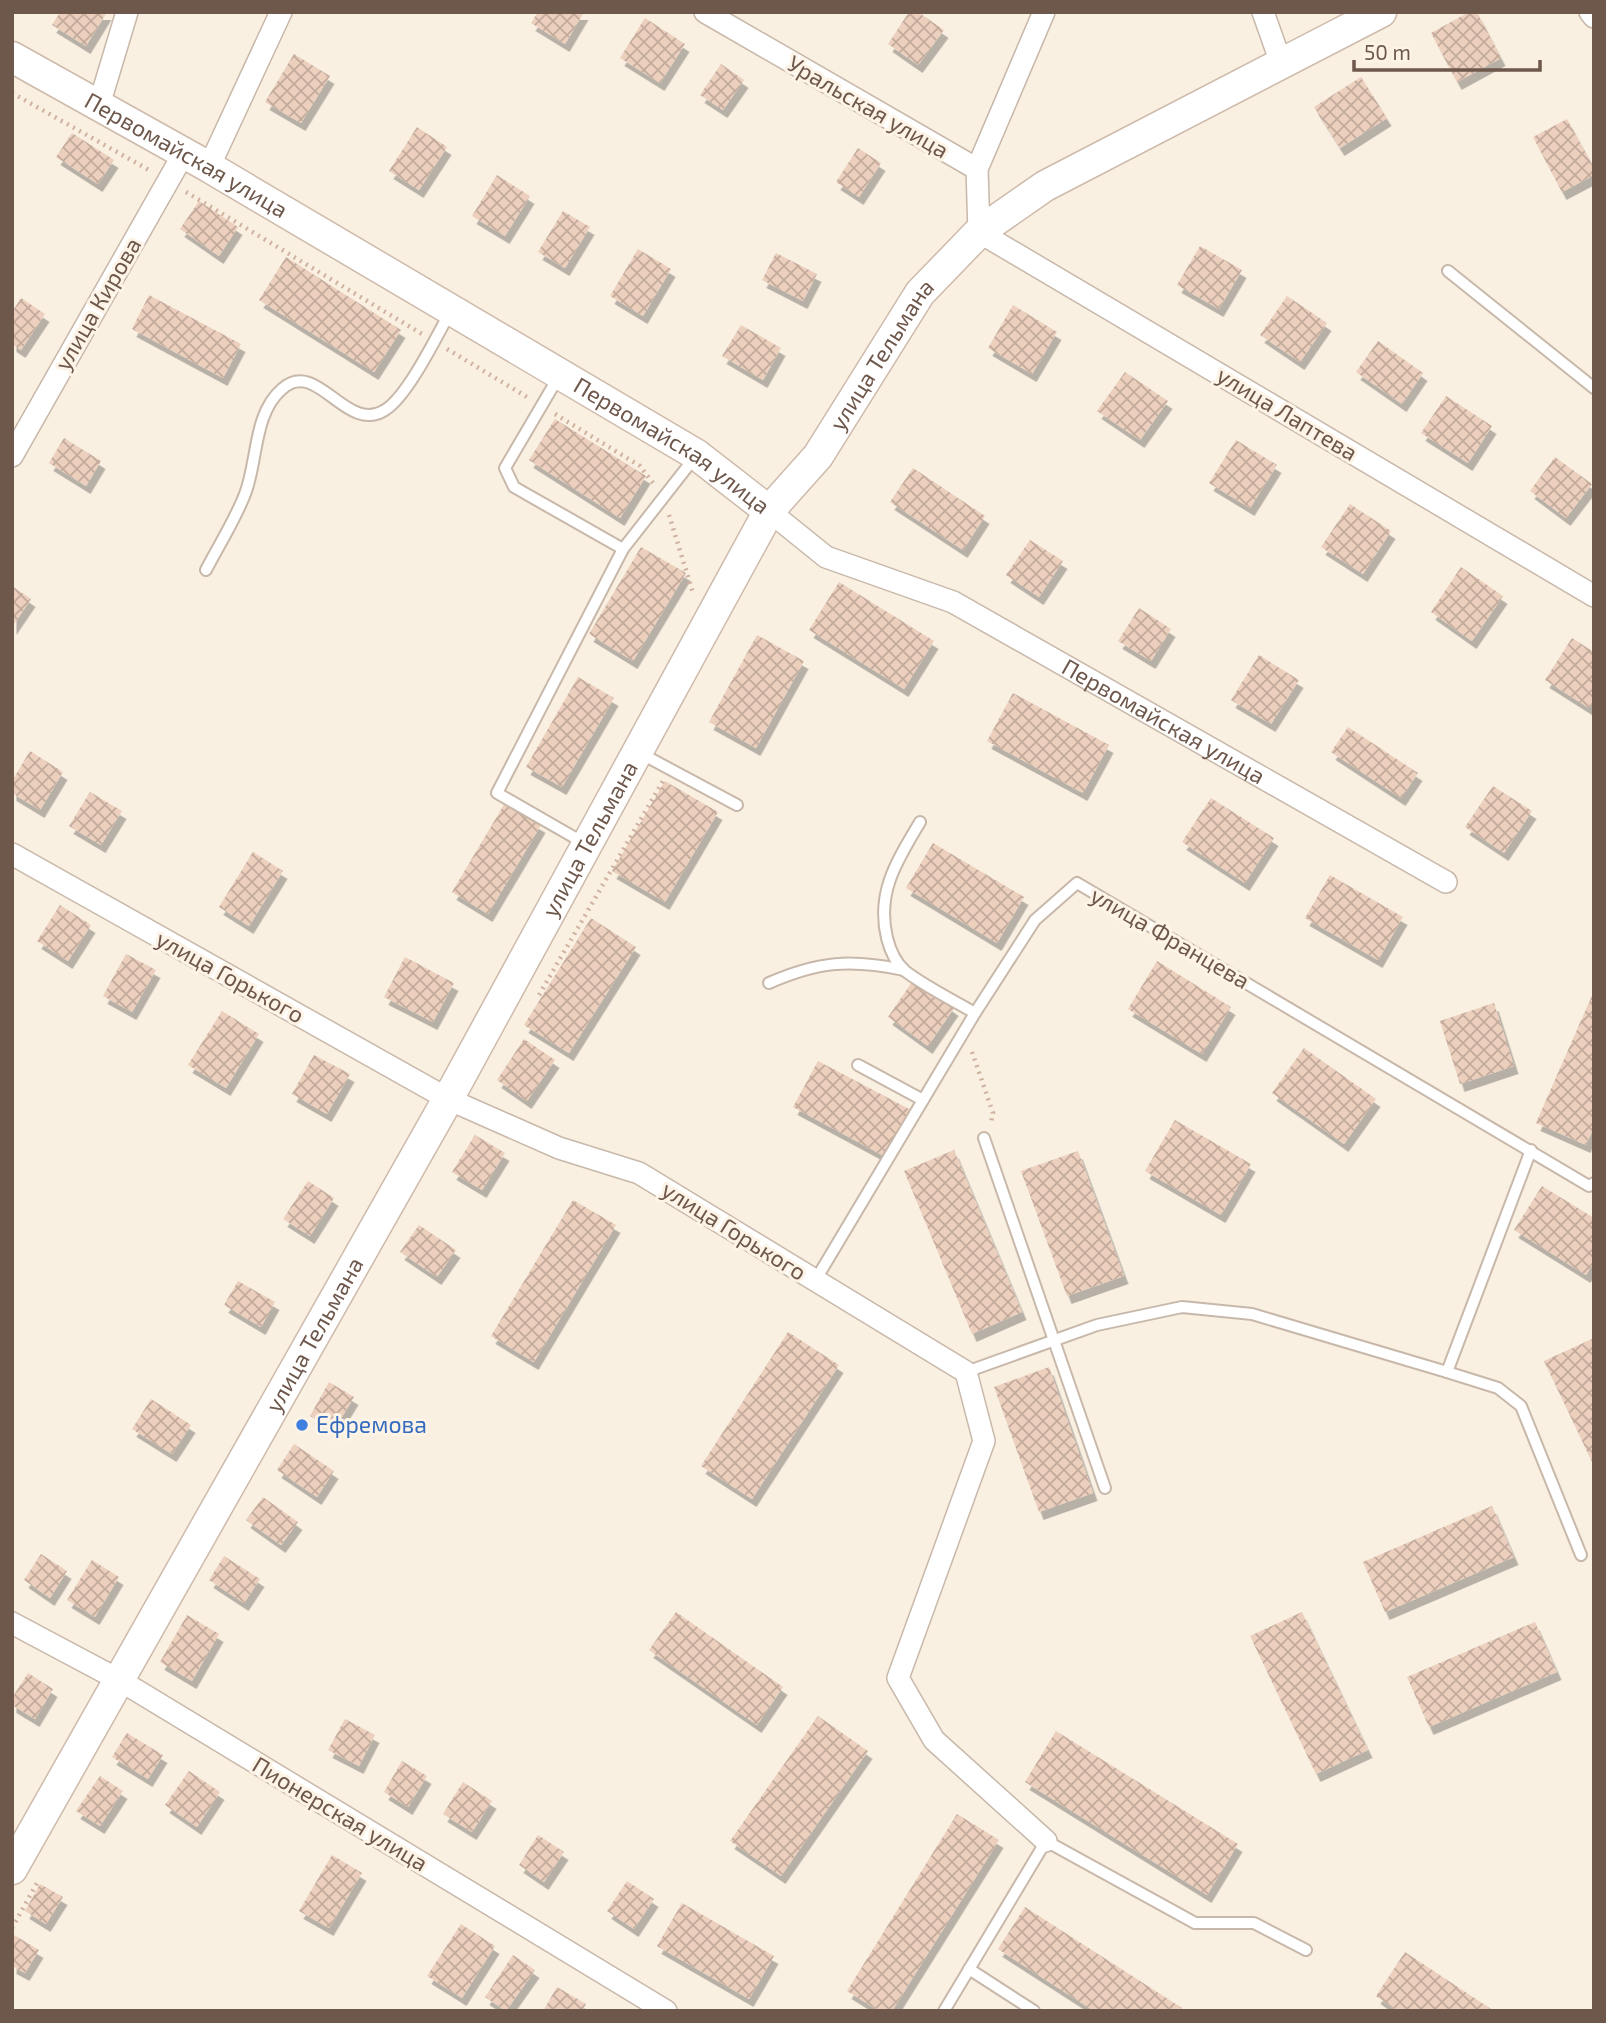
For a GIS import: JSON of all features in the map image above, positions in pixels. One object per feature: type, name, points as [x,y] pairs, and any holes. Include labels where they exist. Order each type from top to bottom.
[{"type":"street","points":[[99,105],[128,12]]},
{"type":"street","points":[[196,160],[281,12]]},
{"type":"street","name":"Уральская улица","points":[[705,12],[977,169]]},
{"type":"street","points":[[979,232],[977,169],[1044,12]]},
{"type":"street","points":[[1262,12],[1281,63]]},
{"type":"street","name":"улица Тельмана","points":[[12,1869],[121,1681],[448,1099],[769,511],[818,456],[920,293],[979,232],[1045,186],[1381,12]]},
{"type":"street","points":[[1590,12],[1594,17]]},
{"type":"street","name":"Первомайская улица","points":[[12,57],[196,160],[696,455],[826,557],[953,602],[1446,882]]},
{"type":"street","name":"улица Кирова","points":[[12,456],[168,181],[196,160]]},
{"type":"street","name":"улица Лаптева","points":[[979,232],[1594,596]]},
{"type":"street","name":"улица Горького","points":[[12,854],[448,1099],[559,1147],[639,1172],[966,1371]]},
{"type":"street","points":[[966,1371],[984,1441],[898,1678],[934,1741],[1046,1840]]},
{"type":"street","name":"Пионерская улица","points":[[12,1623],[121,1681],[666,2011]]},
{"type":"street","points":[[626,1989],[634,2011]]},
{"type":"lane","points":[[1448,271],[1594,388]]},
{"type":"lane","points":[[206,570],[246,493],[253,456],[267,411],[279,391],[293,380],[306,380],[354,412],[372,416],[386,410],[399,398],[452,310]]},
{"type":"lane","points":[[560,374],[505,468],[514,487],[623,549]]},
{"type":"lane","points":[[587,845],[497,793],[623,549],[696,455]]},
{"type":"lane","points":[[638,752],[737,805]]},
{"type":"lane","points":[[904,970],[889,949],[883,922],[885,892],[891,871],[920,822]]},
{"type":"lane","name":"улица Францева","points":[[815,1281],[975,1013],[1035,920],[1077,883],[1589,1186],[1594,1183]]},
{"type":"lane","points":[[769,983],[828,963],[862,962],[904,970],[975,1013]]},
{"type":"lane","points":[[858,1065],[923,1100]]},
{"type":"lane","points":[[984,1138],[1105,1488]]},
{"type":"lane","points":[[1447,1372],[1531,1150]]},
{"type":"lane","points":[[966,1371],[1097,1325],[1182,1307],[1252,1314],[1447,1372],[1497,1388],[1521,1406],[1581,1555]]},
{"type":"lane","points":[[944,2011],[1046,1840],[1195,1923],[1254,1923],[1306,1950]]},
{"type":"lane","points":[[969,1969],[1034,2011]]},
{"type":"path","points":[[12,93],[168,181],[640,466],[664,498],[693,594]]},
{"type":"path","points":[[965,1031],[993,1112],[984,1138]]},
{"type":"building","points":[[60,12],[107,12],[86,46],[52,25]]},
{"type":"building","points":[[538,12],[584,12],[565,44],[531,23]]},
{"type":"building","points":[[909,12],[918,12],[944,30],[918,65],[888,44]]},
{"type":"building","points":[[1469,12],[1477,12],[1501,58],[1457,82],[1431,33]]},
{"type":"building","points":[[645,18],[685,44],[660,83],[620,58]]},
{"type":"building","points":[[294,54],[330,76],[301,123],[265,102]]},
{"type":"building","points":[[721,64],[744,80],[723,110],[700,95]]},
{"type":"building","points":[[1361,77],[1387,118],[1340,148],[1314,107]]},
{"type":"building","points":[[1567,119],[1594,168],[1594,175],[1562,192],[1533,137]]},
{"type":"building","points":[[417,127],[447,147],[419,190],[389,171]]},
{"type":"building","points":[[72,133],[114,160],[98,184],[56,157]]},
{"type":"building","points":[[858,148],[881,163],[859,197],[836,182]]},
{"type":"building","points":[[497,175],[530,196],[505,236],[472,216]]},
{"type":"building","points":[[199,201],[238,227],[219,256],[180,229]]},
{"type":"building","points":[[563,211],[590,227],[565,268],[538,252]]},
{"type":"building","points":[[1200,246],[1242,270],[1219,309],[1177,285]]},
{"type":"building","points":[[638,249],[671,269],[643,316],[610,296]]},
{"type":"building","points":[[776,253],[817,274],[803,301],[762,280]]},
{"type":"building","points":[[286,257],[401,330],[374,372],[259,300]]},
{"type":"building","points":[[149,295],[241,344],[223,378],[132,329]]},
{"type":"building","points":[[1287,296],[1327,323],[1300,362],[1260,335]]},
{"type":"building","points":[[21,298],[45,314],[21,350],[12,344],[12,312]]},
{"type":"building","points":[[1013,305],[1057,332],[1032,374],[988,348]]},
{"type":"building","points":[[741,325],[781,348],[763,380],[722,356]]},
{"type":"building","points":[[1378,341],[1423,373],[1402,404],[1356,372]]},
{"type":"building","points":[[1125,372],[1168,401],[1140,440],[1097,411]]},
{"type":"building","points":[[1446,396],[1492,426],[1468,463],[1421,433]]},
{"type":"building","points":[[555,419],[646,476],[620,518],[529,460]]},
{"type":"building","points":[[64,438],[101,461],[86,486],[49,463]]},
{"type":"building","points":[[1236,440],[1277,465],[1250,508],[1209,483]]},
{"type":"building","points":[[1555,457],[1592,484],[1566,518],[1530,491]]},
{"type":"building","points":[[913,468],[985,516],[963,550],[890,502]]},
{"type":"building","points":[[1350,504],[1391,531],[1363,574],[1321,547]]},
{"type":"building","points":[[1030,540],[1063,561],[1039,597],[1006,575]]},
{"type":"building","points":[[641,547],[686,573],[633,661],[589,634]]},
{"type":"building","points":[[1461,567],[1503,596],[1472,641],[1431,612]]},
{"type":"building","points":[[839,582],[934,641],[904,689],[809,630]]},
{"type":"building","points":[[12,586],[31,599],[12,627]]},
{"type":"building","points":[[1139,608],[1171,629],[1151,661],[1118,641]]},
{"type":"building","points":[[757,635],[804,661],[756,748],[709,722]]},
{"type":"building","points":[[1572,638],[1594,652],[1594,701],[1589,708],[1545,680]]},
{"type":"building","points":[[1259,655],[1299,680],[1271,724],[1231,700]]},
{"type":"building","points":[[578,677],[614,698],[562,787],[526,767]]},
{"type":"building","points":[[1013,693],[1109,745],[1083,793],[987,741]]},
{"type":"building","points":[[1348,727],[1418,773],[1401,798],[1331,752]]},
{"type":"building","points":[[30,751],[63,772],[40,810],[12,793],[12,781]]},
{"type":"building","points":[[665,781],[718,812],[665,902],[612,871]]},
{"type":"building","points":[[1493,786],[1532,811],[1504,853],[1465,827]]},
{"type":"building","points":[[90,792],[122,811],[101,845],[69,826]]},
{"type":"building","points":[[1211,798],[1274,838],[1245,883],[1182,842]]},
{"type":"building","points":[[505,803],[541,825],[488,914],[452,892]]},
{"type":"building","points":[[933,843],[1024,897],[997,943],[906,888]]},
{"type":"building","points":[[253,852],[283,871],[249,926],[219,907]]},
{"type":"building","points":[[1330,875],[1403,917],[1378,960],[1305,918]]},
{"type":"building","points":[[60,905],[91,925],[68,961],[37,941]]},
{"type":"building","points":[[591,918],[636,947],[569,1053],[524,1025]]},
{"type":"building","points":[[126,954],[156,970],[132,1012],[103,996]]},
{"type":"building","points":[[405,957],[454,983],[433,1022],[384,997]]},
{"type":"building","points":[[1157,961],[1231,1007],[1202,1054],[1128,1009]]},
{"type":"building","points":[[914,979],[954,1008],[928,1046],[888,1017]]},
{"type":"building","points":[[1594,991],[1594,1127],[1586,1145],[1536,1123]]},
{"type":"building","points":[[1494,1003],[1514,1066],[1460,1084],[1440,1021]]},
{"type":"building","points":[[222,1011],[259,1034],[226,1088],[188,1065]]},
{"type":"building","points":[[524,1039],[555,1060],[527,1101],[497,1080]]},
{"type":"building","points":[[1304,1048],[1376,1099],[1344,1144],[1272,1093]]},
{"type":"building","points":[[314,1055],[350,1074],[327,1114],[292,1094]]},
{"type":"building","points":[[818,1061],[911,1110],[886,1157],[793,1107]]},
{"type":"building","points":[[1175,1120],[1251,1164],[1221,1215],[1145,1171]]},
{"type":"building","points":[[475,1135],[505,1153],[482,1190],[452,1172]]},
{"type":"building","points":[[954,1150],[1022,1312],[972,1334],[904,1171]]},
{"type":"building","points":[[1078,1151],[1124,1276],[1067,1296],[1021,1171]]},
{"type":"building","points":[[308,1181],[334,1198],[310,1236],[283,1219]]},
{"type":"building","points":[[1542,1186],[1594,1218],[1594,1262],[1586,1275],[1514,1230]]},
{"type":"building","points":[[573,1200],[616,1225],[534,1362],[491,1336]]},
{"type":"building","points":[[419,1225],[456,1250],[437,1277],[400,1252]]},
{"type":"building","points":[[238,1281],[275,1302],[261,1327],[224,1305]]},
{"type":"building","points":[[788,1332],[839,1365],[752,1499],[701,1466]]},
{"type":"building","points":[[1594,1338],[1594,1466],[1544,1361]]},
{"type":"building","points":[[1049,1367],[1093,1493],[1039,1512],[994,1387]]},
{"type":"building","points":[[329,1382],[354,1397],[334,1430],[310,1416]]},
{"type":"building","points":[[151,1399],[191,1425],[172,1454],[132,1429]]},
{"type":"building","points":[[294,1444],[334,1471],[317,1497],[277,1470]]},
{"type":"building","points":[[263,1497],[298,1522],[281,1545],[246,1520]]},
{"type":"building","points":[[1492,1506],[1514,1557],[1385,1612],[1363,1562]]},
{"type":"building","points":[[41,1554],[67,1571],[50,1598],[24,1580]]},
{"type":"building","points":[[224,1556],[260,1579],[244,1603],[209,1580]]},
{"type":"building","points":[[92,1560],[119,1577],[95,1617],[67,1600]]},
{"type":"building","points":[[676,1612],[783,1687],[757,1725],[649,1650]]},
{"type":"building","points":[[1302,1612],[1368,1750],[1316,1774],[1250,1636]]},
{"type":"building","points":[[187,1615],[219,1634],[192,1681],[160,1662]]},
{"type":"building","points":[[1535,1622],[1557,1672],[1429,1727],[1407,1677]]},
{"type":"building","points":[[28,1673],[53,1689],[35,1719],[12,1705],[12,1698]]},
{"type":"building","points":[[818,1716],[868,1751],[781,1876],[730,1841]]},
{"type":"building","points":[[345,1719],[375,1735],[359,1766],[328,1750]]},
{"type":"building","points":[[1056,1731],[1238,1844],[1207,1895],[1025,1782]]},
{"type":"building","points":[[127,1733],[163,1755],[148,1779],[112,1757]]},
{"type":"building","points":[[402,1761],[427,1776],[408,1807],[384,1792]]},
{"type":"building","points":[[189,1771],[220,1792],[197,1827],[165,1805]]},
{"type":"building","points":[[100,1776],[123,1791],[100,1826],[76,1811]]},
{"type":"building","points":[[463,1782],[492,1801],[472,1832],[443,1814]]},
{"type":"building","points":[[957,1814],[999,1840],[892,2011],[879,2011],[847,1991]]},
{"type":"building","points":[[538,1835],[564,1852],[544,1882],[519,1865]]},
{"type":"building","points":[[332,1855],[362,1873],[329,1928],[299,1911]]},
{"type":"building","points":[[627,1881],[654,1899],[634,1929],[607,1911]]},
{"type":"building","points":[[40,1884],[63,1897],[46,1924],[25,1911]]},
{"type":"building","points":[[682,1903],[774,1956],[749,1999],[657,1946]]},
{"type":"building","points":[[1025,1907],[1182,2008],[1180,2011],[1094,2011],[998,1949]]},
{"type":"building","points":[[461,1924],[495,1946],[462,1998],[427,1976]]},
{"type":"building","points":[[14,1935],[39,1950],[25,1973],[12,1966]]},
{"type":"building","points":[[1405,1952],[1494,2011],[1397,2011],[1376,1996]]},
{"type":"building","points":[[513,1955],[535,1970],[506,2011],[485,1997]]},
{"type":"building","points":[[557,1987],[586,2004],[582,2011],[543,2011]]},
{"type":"place","name":"Ефремова","points":[[302,1425]]}]
